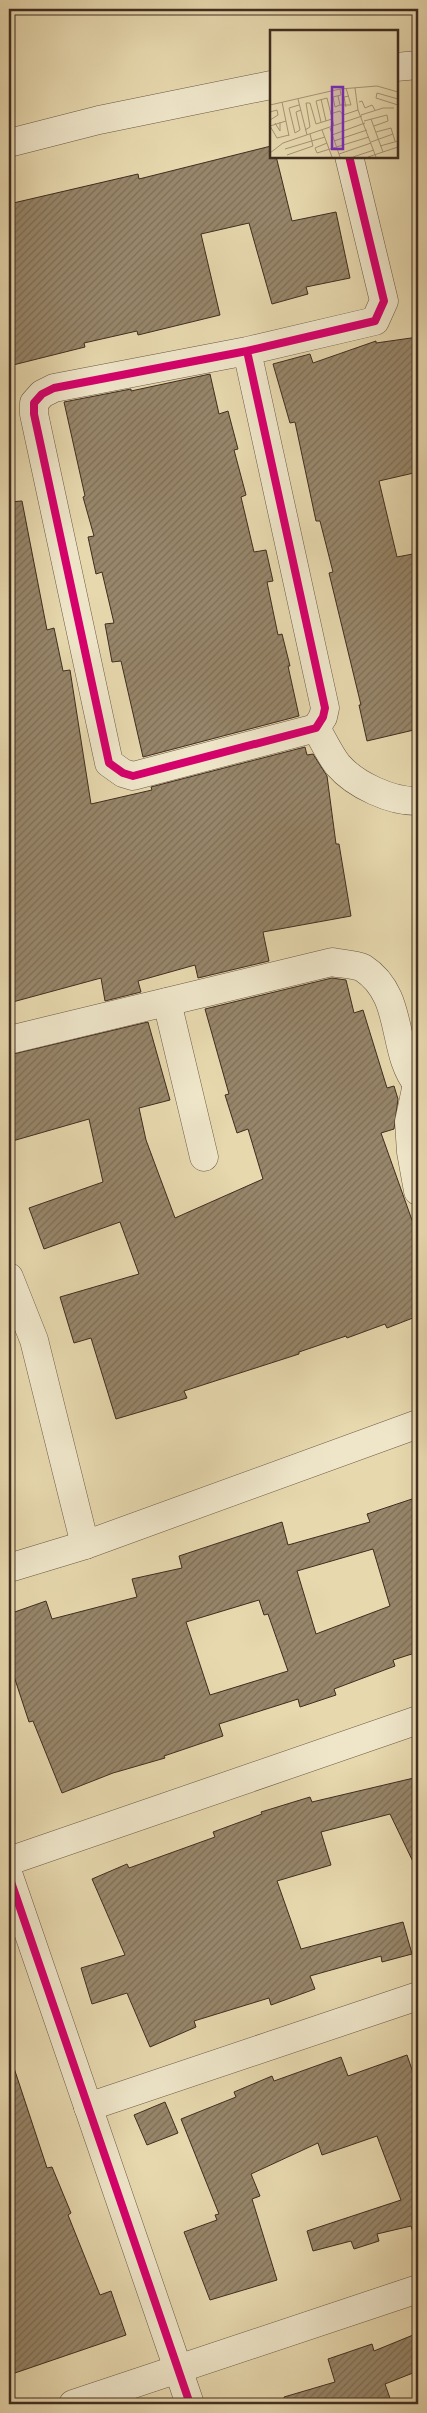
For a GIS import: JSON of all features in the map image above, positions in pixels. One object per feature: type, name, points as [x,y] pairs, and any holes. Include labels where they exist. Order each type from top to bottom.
[{"type":"street","points":[[397,67],[418,65]]},
{"type":"street","points":[[9,143],[99,120],[270,86]]},
{"type":"street","points":[[247,351],[325,708],[323,717],[316,728],[133,776],[123,773],[109,763],[34,414],[34,403],[42,394],[54,388],[247,351],[375,322],[381,312],[384,301],[349,158]]},
{"type":"street","points":[[316,728],[339,766],[368,788],[406,802],[418,802]]},
{"type":"street","points":[[9,1040],[332,962],[362,967],[382,986],[395,1012],[403,1054],[418,1085],[409,1122],[411,1152],[418,1191]]},
{"type":"street","points":[[166,1002],[204,1157]]},
{"type":"street","points":[[9,1277],[34,1340],[85,1545]]},
{"type":"street","points":[[9,1568],[85,1545],[418,1424]]},
{"type":"street","points":[[9,1861],[418,1720]]},
{"type":"street","points":[[9,1876],[190,2404]]},
{"type":"street","points":[[88,2107],[418,1996]]},
{"type":"street","points":[[73,2404],[418,2289]]},
{"type":"building","points":[[270,146],[270,158],[276,158],[292,221],[336,212],[350,278],[306,287],[308,294],[272,304],[249,223],[201,234],[220,315],[138,335],[137,331],[84,343],[85,347],[9,366],[9,204],[138,174],[139,179]]},
{"type":"building","points":[[418,337],[418,472],[379,481],[397,557],[418,553],[418,729],[367,741],[359,705],[361,705],[329,573],[333,572],[320,521],[316,521],[295,422],[290,423],[273,364],[310,354],[313,363],[376,341],[376,343]]},
{"type":"building","points":[[210,374],[219,414],[228,411],[238,449],[234,450],[246,495],[241,497],[254,552],[266,550],[273,581],[267,582],[278,635],[282,634],[290,666],[288,666],[299,716],[143,757],[121,661],[112,662],[105,624],[114,623],[102,572],[96,574],[88,537],[94,536],[83,497],[85,496],[64,402],[131,389],[131,391]]},
{"type":"building","points":[[22,501],[47,630],[54,628],[63,671],[70,670],[91,804],[152,790],[151,787],[305,747],[307,755],[313,754],[327,776],[336,844],[339,844],[351,916],[263,932],[269,961],[198,978],[195,965],[138,981],[141,992],[105,1001],[101,978],[9,1003],[9,502]]},
{"type":"building","points":[[332,978],[346,980],[354,1013],[363,1010],[387,1088],[394,1086],[398,1099],[394,1129],[381,1133],[413,1223],[418,1221],[418,1316],[387,1328],[385,1324],[347,1338],[346,1336],[299,1352],[299,1354],[184,1391],[187,1398],[116,1419],[91,1338],[74,1343],[60,1297],[139,1274],[120,1222],[44,1249],[29,1208],[103,1182],[89,1119],[9,1142],[9,1055],[148,1022],[170,1100],[139,1108],[146,1140],[175,1218],[263,1179],[248,1129],[237,1133],[225,1095],[229,1094],[205,1009]]},
{"type":"building","points":[[418,1497],[418,1652],[393,1660],[395,1666],[334,1689],[336,1695],[300,1707],[298,1699],[219,1724],[223,1736],[164,1756],[165,1758],[113,1773],[62,1793],[33,1721],[29,1722],[9,1661],[9,1614],[46,1601],[52,1619],[137,1597],[132,1579],[182,1568],[179,1556],[282,1522],[288,1545],[370,1522],[367,1514]],"holes":[[[373,1549],[390,1606],[316,1634],[297,1571]],[[259,1600],[264,1615],[268,1614],[288,1671],[210,1695],[186,1622]]]},
{"type":"building","points":[[418,1777],[418,1872],[390,1814],[321,1832],[331,1865],[277,1881],[301,1949],[403,1922],[412,1954],[382,1962],[381,1956],[310,1976],[315,1989],[271,2005],[269,1998],[194,2021],[196,2027],[150,2047],[127,1993],[92,2004],[81,1968],[125,1955],[92,1879],[127,1864],[129,1868],[215,1837],[213,1832],[262,1814],[261,1812],[310,1797],[312,1802]]},
{"type":"building","points":[[407,2055],[418,2087],[418,2238],[415,2239],[411,2226],[377,2234],[379,2241],[354,2249],[351,2241],[313,2251],[307,2231],[401,2200],[377,2136],[322,2155],[318,2143],[251,2174],[260,2196],[252,2199],[277,2280],[210,2300],[184,2232],[217,2220],[215,2215],[219,2214],[181,2119],[236,2097],[234,2092],[272,2076],[274,2081],[341,2057],[348,2076]]},
{"type":"building","points":[[14,2068],[47,2168],[52,2167],[71,2213],[68,2215],[100,2295],[111,2291],[126,2335],[9,2375],[9,2069]]},
{"type":"building","points":[[165,2102],[178,2133],[147,2145],[134,2115]]},
{"type":"building","points":[[418,2333],[418,2371],[385,2384],[392,2404],[285,2404],[284,2397],[335,2382],[328,2359],[372,2344],[374,2351]]},
{"type":"cycle path","points":[[247,351],[375,321],[384,301],[349,158]]},
{"type":"cycle path","points":[[247,351],[325,708],[323,717],[316,728],[133,776],[123,773],[109,763],[34,414],[34,403],[42,394],[54,388],[247,351]]},
{"type":"cycle path","points":[[9,1876],[190,2404]]}]
